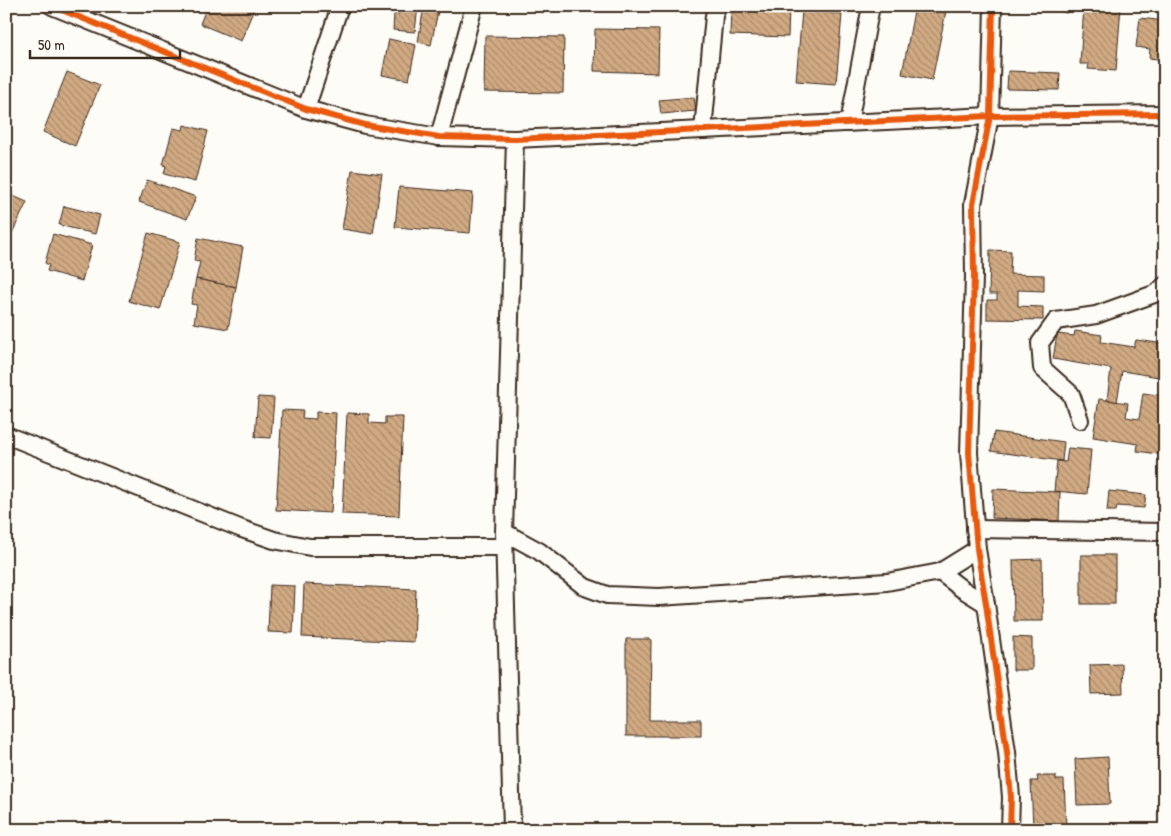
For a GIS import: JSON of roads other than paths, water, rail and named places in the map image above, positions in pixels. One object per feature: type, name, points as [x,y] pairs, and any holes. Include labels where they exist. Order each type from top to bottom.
[{"type":"street","points":[[52,6],[84,12],[306,109],[365,125],[439,136],[515,139],[990,116],[1165,114]]},
{"type":"street","points":[[306,109],[340,6]]},
{"type":"street","points":[[439,136],[474,6]]},
{"type":"street","points":[[703,130],[716,6]]},
{"type":"street","points":[[849,123],[871,6]]},
{"type":"street","points":[[993,6],[990,116],[973,204],[974,276],[969,453],[977,549],[1007,752],[1011,797],[1010,830]]},
{"type":"street","points":[[512,830],[504,539],[515,139]]},
{"type":"street","points":[[1080,420],[1071,394],[1042,368],[1040,343],[1056,321],[1096,315],[1157,293],[1165,286]]},
{"type":"street","points":[[6,436],[274,540],[310,548],[504,539],[539,551],[585,587],[607,594],[659,596],[887,582],[940,572],[977,549]]},
{"type":"street","points":[[975,530],[1165,532]]},
{"type":"street","points":[[940,572],[986,604]]}]
